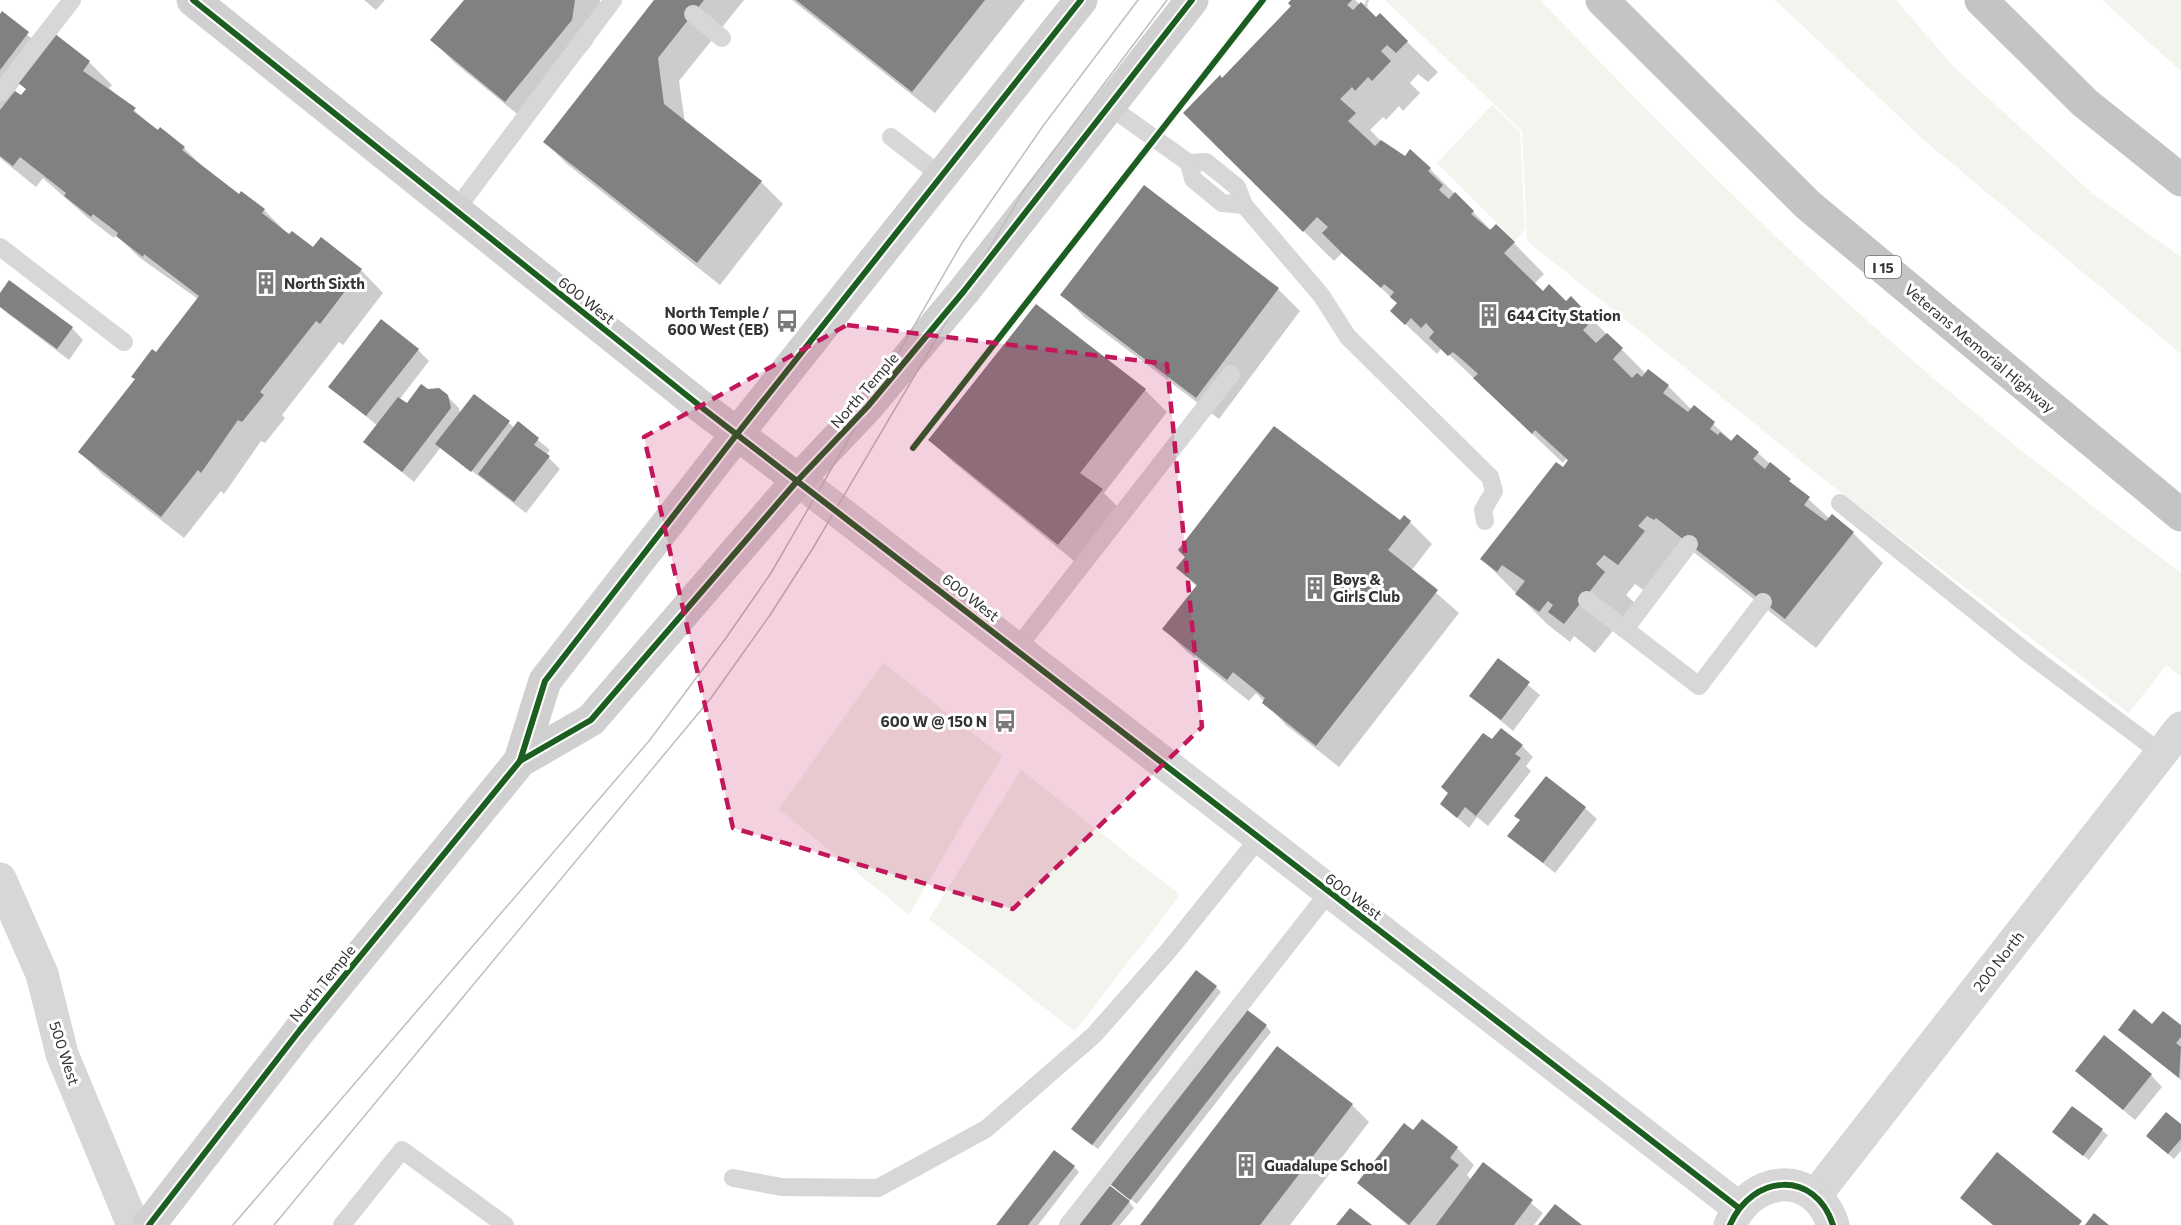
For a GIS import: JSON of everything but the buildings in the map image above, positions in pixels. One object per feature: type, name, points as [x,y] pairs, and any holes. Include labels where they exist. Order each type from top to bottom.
[{"type":"highway","name":"Veterans Memorial Highway","points":[[1602,0],[1808,205],[2181,515]]},
{"type":"highway","points":[[1980,0],[2085,104],[2181,180]]},
{"type":"main road","name":"600 West","points":[[193,0],[736,434],[798,480]]},
{"type":"main road","name":"North Temple","points":[[520,761],[545,681],[736,434],[1081,0]]},
{"type":"main road","name":"North Temple","points":[[148,1225],[300,1030],[520,761],[591,720],[798,480],[868,406],[913,353],[1192,0]]},
{"type":"street","name":"600 West","points":[[798,480],[1329,892],[1735,1216]]},
{"type":"street","name":"200 North","points":[[1815,1196],[2181,728]]},
{"type":"street","name":"500 West","points":[[0,879],[42,974],[62,1054],[133,1225]]},
{"type":"street","points":[[1735,1216],[1757,1191],[1772,1185],[1787,1184],[1815,1196],[1824,1204],[1833,1225]]},
{"type":"lane","points":[[0,93],[72,0]]},
{"type":"lane","points":[[455,211],[613,0]]},
{"type":"lane","points":[[693,14],[722,38]]},
{"type":"lane","points":[[1109,106],[1189,163],[1193,179],[1222,203],[1244,205],[1321,295],[1348,338],[1490,477],[1494,491],[1483,510],[1485,521]]},
{"type":"lane","points":[[891,137],[940,175]]},
{"type":"lane","points":[[0,247],[124,342]]},
{"type":"lane","points":[[1017,648],[1231,374]]},
{"type":"lane","points":[[1840,503],[2030,655],[2161,753]]},
{"type":"lane","points":[[1625,629],[1689,544]]},
{"type":"lane","points":[[1587,600],[1699,686],[1763,602]]},
{"type":"lane","points":[[733,1178],[782,1187],[878,1188],[987,1129],[1094,1035],[1169,950],[1259,838]]},
{"type":"lane","points":[[1068,1225],[1329,892]]},
{"type":"lane","points":[[342,1225],[402,1150],[505,1225]]},
{"type":"path","points":[[1365,0],[1369,3],[1365,6]]},
{"type":"highlighted area","points":[[847,325],[1167,364],[1202,727],[1013,909],[733,828],[644,437]]},
{"type":"shaded area","points":[[1385,0],[1540,0],[1702,165],[1870,323],[1984,420],[2181,573],[2181,676],[2166,665],[2129,713],[1826,481],[1527,241],[1522,131]]},
{"type":"shaded area","points":[[1775,0],[1896,0],[1953,66],[2093,194],[2181,257],[2181,354],[1925,141]]},
{"type":"shaded area","points":[[2103,0],[2181,0],[2181,71],[2113,10]]},
{"type":"shaded area","points":[[1492,105],[1520,131],[1525,229],[1515,241],[1437,163]]},
{"type":"shaded area","points":[[883,663],[1002,756],[909,915],[779,809]]},
{"type":"shaded area","points":[[1021,770],[1180,895],[1075,1031],[929,919]]},
{"type":"tram line","points":[[233,1225],[649,741],[726,638],[771,573],[962,243],[1043,126],[1138,0]]},
{"type":"tram line","points":[[274,1225],[711,698],[770,615],[813,548],[1024,190],[1167,0]]},
{"type":"cycle path","points":[[193,0],[705,410],[1739,1208]]},
{"type":"cycle path","points":[[520,761],[545,681],[737,434],[1081,0]]},
{"type":"cycle path","points":[[149,1225],[300,1030],[520,761],[591,720],[798,480],[868,406],[964,291],[1192,0]]},
{"type":"cycle path","points":[[913,448],[1263,0]]},
{"type":"cycle path","points":[[1730,1225],[1740,1208],[1753,1196],[1768,1188],[1783,1185],[1798,1187],[1812,1194],[1824,1207],[1833,1225]]},
{"type":"place","name":"North Sixth","points":[[266,283]]},
{"type":"place","name":"644 City Station","points":[[1489,315]]},
{"type":"place","name":"North Temple / 600 West (EB)","points":[[787,321]]},
{"type":"place","name":"Boys & Girls Club","points":[[1315,588]]},
{"type":"place","name":"600 W @ 150 N","points":[[1005,721]]},
{"type":"place","name":"Guadalupe School","points":[[1246,1165]]}]
